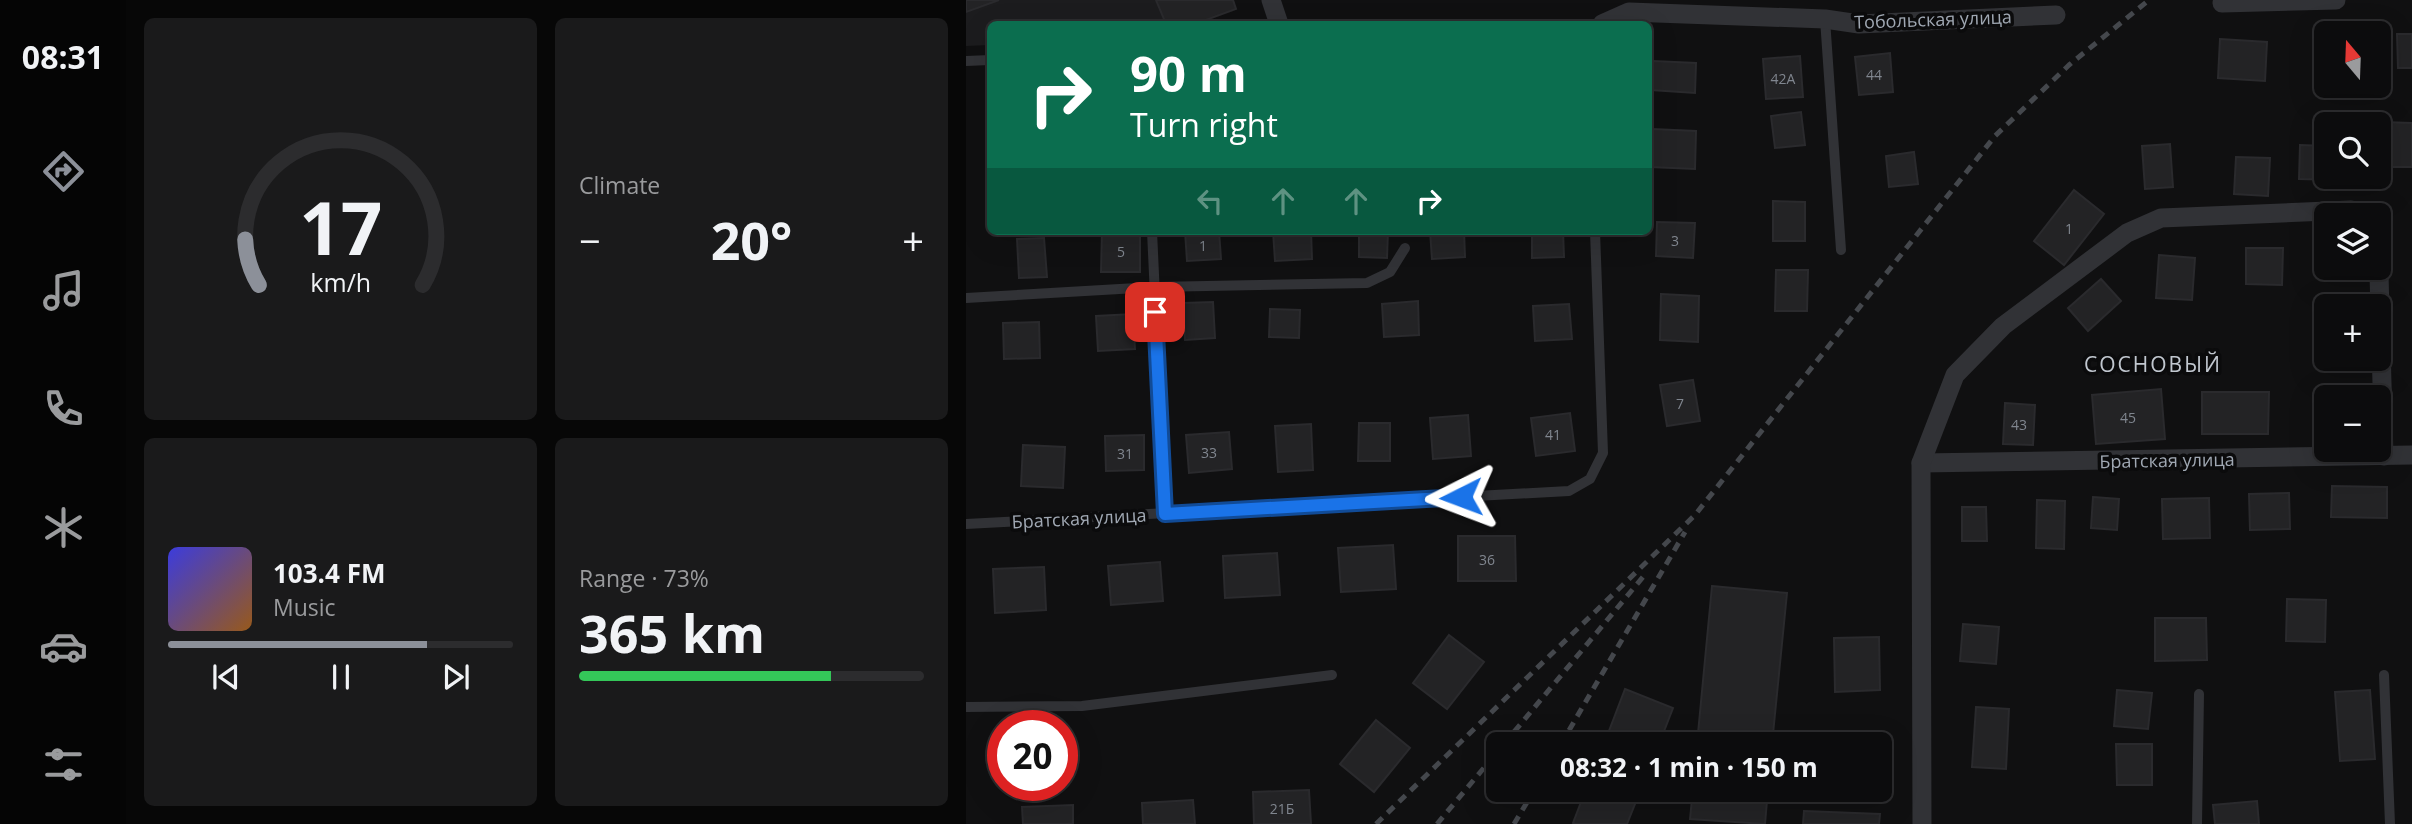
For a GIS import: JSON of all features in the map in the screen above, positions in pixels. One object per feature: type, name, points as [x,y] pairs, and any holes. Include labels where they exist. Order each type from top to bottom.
[{"type":"street","points":[[1270,0],[1278,21]]},
{"type":"street","points":[[2222,3],[2336,0]]},
{"type":"street","name":"Тобольская улица","points":[[1609,21],[1629,12],[1825,19],[1859,24],[2056,15]]},
{"type":"street","points":[[1922,824],[1921,463],[1955,375],[2003,326],[2127,233],[2161,218],[2314,212]]},
{"type":"street","points":[[2379,280],[2382,385]]},
{"type":"street","name":"Братская улица","points":[[2391,456],[2412,455]]},
{"type":"street","name":"Братская улица","points":[[1921,463],[2314,457]]},
{"type":"lane","points":[[1825,19],[1841,250]]},
{"type":"lane","points":[[966,61],[987,60]]},
{"type":"lane","points":[[1152,235],[1165,514]]},
{"type":"lane","name":"Братская улица","points":[[966,524],[1569,491],[1590,479],[1603,453],[1595,235]]},
{"type":"lane","points":[[966,298],[1154,287],[1367,283],[1390,272],[1405,248]]},
{"type":"lane","points":[[966,707],[1082,706],[1332,675]]},
{"type":"lane","points":[[2384,675],[2390,824]]},
{"type":"lane","points":[[2197,824],[2199,694]]},
{"type":"shaded area","points":[[966,0],[1233,0],[1236,9],[1203,21],[987,21],[987,45],[966,46]]},
{"type":"building","points":[[966,0],[999,0],[966,12]]},
{"type":"building","points":[[1156,0],[1233,0],[1236,9],[1203,21],[1165,21]]},
{"type":"building","points":[[2397,34],[2412,34],[2412,68],[2398,68]]},
{"type":"building","points":[[2220,39],[2267,42],[2265,81],[2218,78]]},
{"type":"building","points":[[1890,53],[1893,92],[1859,95],[1855,57]]},
{"type":"building","points":[[1800,56],[1803,97],[1766,99],[1763,59]]},
{"type":"building","points":[[1653,61],[1696,63],[1695,93],[1652,90]]},
{"type":"building","points":[[1801,112],[1805,145],[1775,148],[1771,116]]},
{"type":"building","points":[[2391,122],[2412,123],[2412,167],[2391,167]]},
{"type":"building","points":[[1652,129],[1696,131],[1695,169],[1652,167]]},
{"type":"building","points":[[2170,144],[2173,187],[2145,189],[2142,146]]},
{"type":"building","points":[[2300,145],[2314,146],[2314,179],[2299,179]]},
{"type":"building","points":[[1914,152],[1918,184],[1889,187],[1886,156]]},
{"type":"building","points":[[2236,157],[2270,158],[2268,196],[2234,194]]},
{"type":"building","points":[[2074,190],[2104,214],[2064,265],[2034,241]]},
{"type":"building","points":[[1773,201],[1805,202],[1805,241],[1773,241]]},
{"type":"building","points":[[1657,222],[1695,223],[1693,258],[1656,256]]},
{"type":"building","points":[[1102,235],[1140,235],[1140,272],[1101,272]]},
{"type":"building","points":[[1185,235],[1219,235],[1221,259],[1187,261]]},
{"type":"building","points":[[1273,235],[1311,235],[1312,259],[1275,261]]},
{"type":"building","points":[[1359,235],[1388,235],[1387,258],[1359,257]]},
{"type":"building","points":[[1430,235],[1464,235],[1465,257],[1432,259]]},
{"type":"building","points":[[1532,235],[1563,235],[1564,257],[1532,258]]},
{"type":"building","points":[[1044,238],[1047,277],[1019,278],[1017,239]]},
{"type":"building","points":[[2246,248],[2283,248],[2282,285],[2246,284]]},
{"type":"building","points":[[2159,255],[2195,258],[2192,300],[2156,298]]},
{"type":"building","points":[[1776,270],[1808,270],[1807,311],[1775,311]]},
{"type":"building","points":[[2101,279],[2121,301],[2088,331],[2068,308]]},
{"type":"building","points":[[1661,294],[1699,296],[1698,342],[1660,340]]},
{"type":"building","points":[[1418,301],[1419,335],[1384,337],[1382,304]]},
{"type":"building","points":[[1213,302],[1215,338],[1185,340],[1183,303]]},
{"type":"building","points":[[1569,304],[1572,339],[1535,341],[1533,306]]},
{"type":"building","points":[[1270,309],[1300,310],[1299,338],[1269,337]]},
{"type":"building","points":[[1133,314],[1135,349],[1098,351],[1096,316]]},
{"type":"building","points":[[1039,322],[1040,358],[1004,359],[1003,323]]},
{"type":"building","points":[[1693,380],[1700,421],[1667,426],[1660,385]]},
{"type":"building","points":[[2161,389],[2165,439],[2096,444],[2092,395]]},
{"type":"building","points":[[2202,392],[2269,392],[2268,434],[2202,434]]},
{"type":"building","points":[[2005,403],[2035,405],[2033,445],[2003,444]]},
{"type":"building","points":[[1570,413],[1575,451],[1536,456],[1531,418]]},
{"type":"building","points":[[1468,415],[1471,456],[1433,459],[1430,418]]},
{"type":"building","points":[[1359,423],[1390,423],[1390,461],[1358,461]]},
{"type":"building","points":[[1311,424],[1313,470],[1278,472],[1275,426]]},
{"type":"building","points":[[1229,432],[1232,469],[1189,473],[1186,435]]},
{"type":"building","points":[[1144,435],[1144,470],[1106,471],[1105,436]]},
{"type":"building","points":[[1023,445],[1065,447],[1063,488],[1021,486]]},
{"type":"building","points":[[2332,486],[2387,487],[2387,518],[2331,517]]},
{"type":"building","points":[[2289,493],[2290,529],[2250,530],[2249,494]]},
{"type":"building","points":[[2093,497],[2119,499],[2117,530],[2091,528]]},
{"type":"building","points":[[2209,498],[2210,538],[2163,539],[2162,499]]},
{"type":"building","points":[[2037,500],[2065,501],[2064,549],[2036,548]]},
{"type":"building","points":[[1962,507],[1986,507],[1987,541],[1962,541]]},
{"type":"building","points":[[1458,536],[1515,536],[1516,581],[1458,581]]},
{"type":"building","points":[[1393,545],[1396,589],[1341,592],[1338,548]]},
{"type":"building","points":[[1277,553],[1280,595],[1225,598],[1223,556]]},
{"type":"building","points":[[1160,562],[1163,601],[1111,605],[1108,566]]},
{"type":"building","points":[[1044,567],[1046,610],[995,613],[993,569]]},
{"type":"building","points":[[1712,586],[1787,593],[1773,732],[1698,732]]},
{"type":"building","points":[[2287,599],[2326,600],[2325,642],[2286,641]]},
{"type":"building","points":[[2155,618],[2206,618],[2207,660],[2155,661]]},
{"type":"building","points":[[1963,624],[1999,627],[1996,664],[1960,661]]},
{"type":"building","points":[[1449,635],[1484,662],[1447,709],[1413,683]]},
{"type":"building","points":[[1879,637],[1880,690],[1835,692],[1834,638]]},
{"type":"building","points":[[1625,689],[1673,708],[1664,732],[1609,732]]},
{"type":"building","points":[[2117,690],[2152,693],[2148,729],[2114,726]]},
{"type":"building","points":[[2370,690],[2375,759],[2340,761],[2335,692]]},
{"type":"building","points":[[1976,707],[2009,709],[2006,769],[1972,767]]},
{"type":"building","points":[[1376,720],[1410,748],[1374,792],[1340,764]]},
{"type":"building","points":[[2116,744],[2152,744],[2152,785],[2117,785]]},
{"type":"building","points":[[1309,790],[1311,824],[1254,824],[1253,792]]},
{"type":"building","points":[[1193,800],[1195,824],[1143,824],[1142,803]]},
{"type":"building","points":[[2257,801],[2259,824],[2215,824],[2213,805]]},
{"type":"building","points":[[1581,802],[1636,802],[1627,824],[1573,823]]},
{"type":"building","points":[[1692,802],[1767,802],[1765,824],[1690,819]]},
{"type":"building","points":[[1073,805],[1073,824],[1023,824],[1022,807]]},
{"type":"building","points":[[1804,811],[1880,814],[1879,824],[1803,824]]},
{"type":"railway","points":[[1376,824],[1695,515],[1995,136],[2069,65],[2149,0]]},
{"type":"railway","points":[[1568,732],[1685,532]]},
{"type":"railway","points":[[1514,732],[1643,577]]},
{"type":"railway","points":[[1437,824],[1486,765]]},
{"type":"railway","points":[[1514,824],[1527,802]]},
{"type":"district","name":"СОСНОВЫЙ","points":[[2153,364]]},
{"type":"route","points":[[1155,312],[1165,514],[1461,497]]}]
